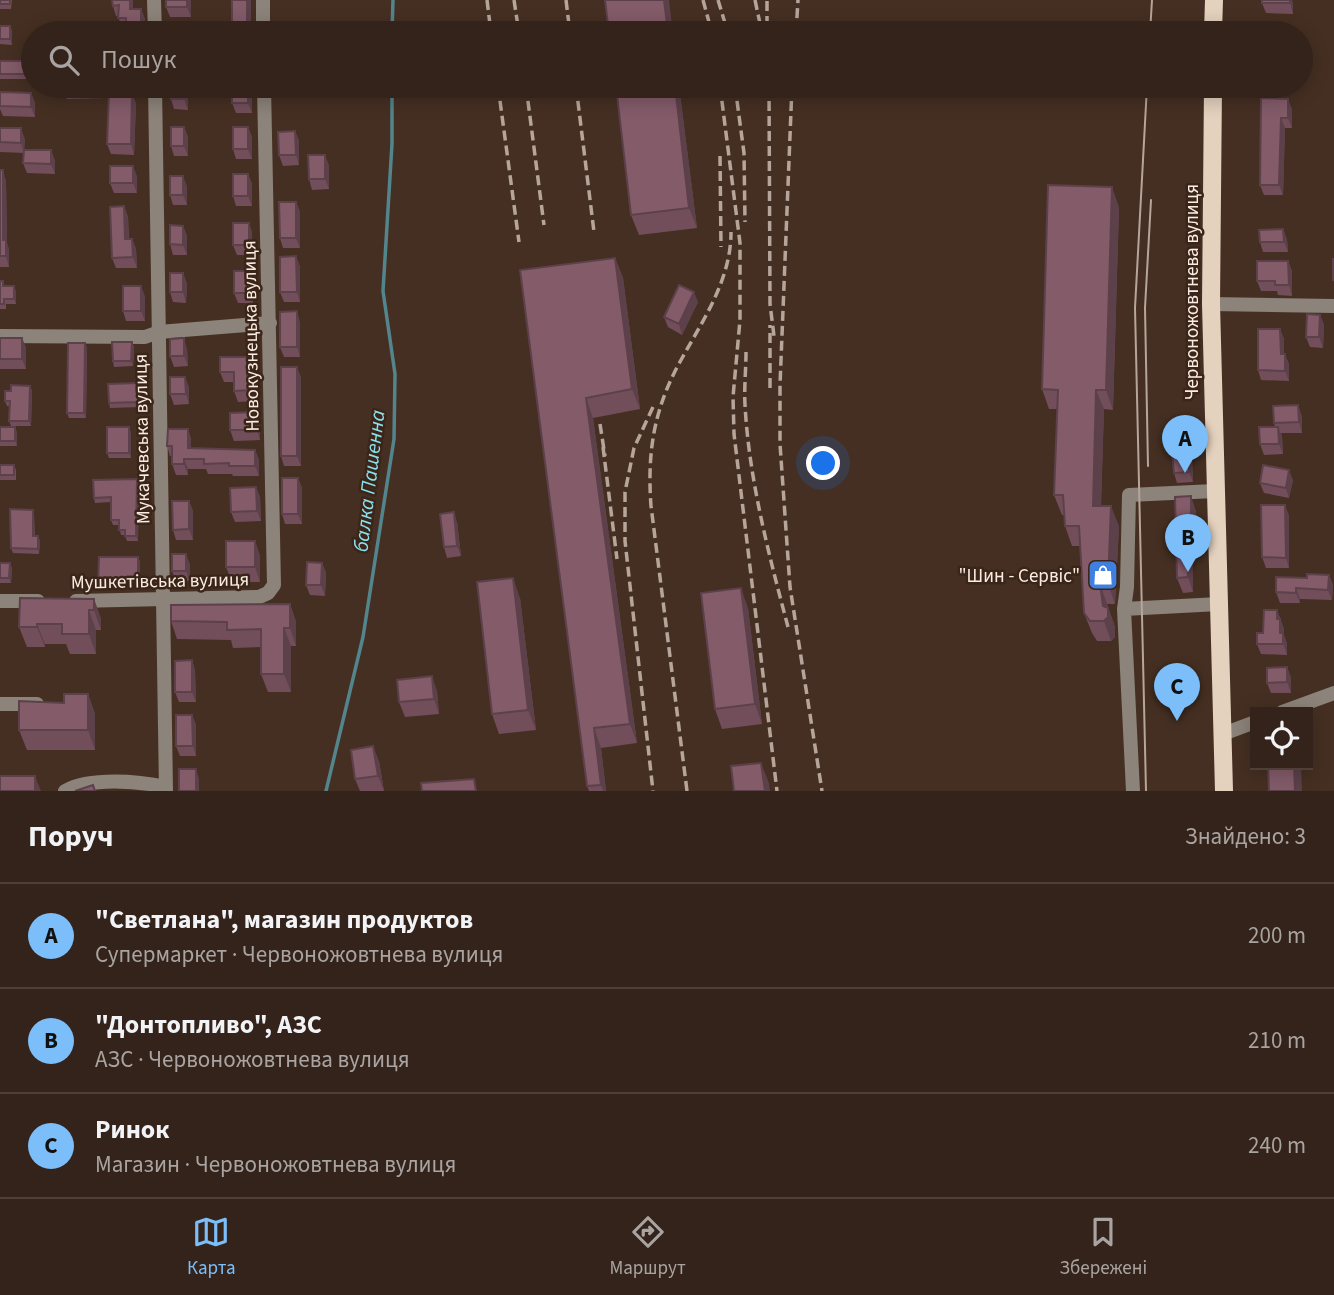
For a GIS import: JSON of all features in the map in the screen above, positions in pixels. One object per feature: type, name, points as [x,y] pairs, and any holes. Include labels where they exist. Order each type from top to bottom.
[{"type":"main road","points":[[1213,21],[1214,0]]},
{"type":"main road","name":"Червоножовтнева вулиця","points":[[1213,98],[1211,304],[1224,791]]},
{"type":"street","points":[[154,0],[155,21]]},
{"type":"street","points":[[262,0],[263,21]]},
{"type":"street","name":"Мукачевська вулиця","points":[[155,98],[166,789]]},
{"type":"street","name":"Новокузнецька вулиця","points":[[264,98],[274,584]]},
{"type":"street","points":[[1211,304],[1334,306]]},
{"type":"street","points":[[0,336],[145,337],[159,332],[270,323]]},
{"type":"street","points":[[1133,791],[1124,609],[1129,495],[1215,491]]},
{"type":"street","name":"Мушкетівська вулиця","points":[[0,601],[162,601],[259,597],[268,593],[274,584]]},
{"type":"street","points":[[1124,609],[1219,604]]},
{"type":"street","points":[[1296,707],[1334,693]]},
{"type":"street","points":[[0,704],[55,704]]},
{"type":"street","points":[[1223,734],[1250,724]]},
{"type":"street","points":[[65,791],[76,785],[139,782],[166,789]]},
{"type":"building","points":[[0,0],[10,0],[10,4],[0,4]]},
{"type":"building","points":[[112,0],[130,0],[130,9],[141,9],[141,21],[118,18],[119,5],[113,6]]},
{"type":"building","points":[[166,0],[187,0],[187,7],[166,7]]},
{"type":"building","points":[[232,0],[247,0],[247,21],[232,21]]},
{"type":"building","points":[[605,0],[664,0],[667,21],[608,21]]},
{"type":"building","points":[[1262,0],[1290,0],[1290,3],[1262,3]]},
{"type":"building","points":[[0,26],[10,26],[10,39],[0,39]]},
{"type":"building","points":[[0,61],[21,61],[21,74],[0,74]]},
{"type":"building","points":[[0,92],[21,93],[21,98],[31,98],[31,107],[0,106]]},
{"type":"building","points":[[109,98],[132,98],[131,144],[107,144]]},
{"type":"building","points":[[232,98],[248,98],[248,103],[232,103]]},
{"type":"building","points":[[617,98],[676,98],[689,208],[631,215]]},
{"type":"building","points":[[1261,98],[1288,99],[1288,118],[1281,118],[1279,185],[1260,185]]},
{"type":"building","points":[[171,127],[184,127],[184,146],[171,146]]},
{"type":"building","points":[[233,127],[248,127],[248,149],[233,149]]},
{"type":"building","points":[[0,128],[21,128],[21,143],[0,142]]},
{"type":"building","points":[[295,131],[296,155],[279,155],[278,132]]},
{"type":"building","points":[[24,150],[51,150],[51,164],[23,163]]},
{"type":"building","points":[[308,155],[325,155],[325,179],[309,179]]},
{"type":"building","points":[[110,166],[133,166],[133,183],[110,183]]},
{"type":"building","points":[[0,170],[3,170],[3,240],[6,240],[6,256],[0,256]]},
{"type":"building","points":[[233,174],[248,174],[248,196],[233,196]]},
{"type":"building","points":[[170,176],[183,176],[183,195],[170,195]]},
{"type":"building","points":[[1048,185],[1112,187],[1106,390],[1096,390],[1093,506],[1111,506],[1108,584],[1100,584],[1103,606],[1108,608],[1108,617],[1104,621],[1090,621],[1084,613],[1079,526],[1065,526],[1063,495],[1054,495],[1058,390],[1042,389]]},
{"type":"building","points":[[279,202],[296,202],[296,238],[280,238]]},
{"type":"building","points":[[124,206],[125,239],[132,239],[133,257],[112,258],[110,207]]},
{"type":"building","points":[[233,223],[249,223],[249,245],[233,245]]},
{"type":"building","points":[[170,225],[183,226],[183,245],[170,244]]},
{"type":"building","points":[[1283,229],[1284,242],[1260,242],[1259,230]]},
{"type":"building","points":[[296,256],[297,292],[280,292],[280,257]]},
{"type":"building","points":[[615,258],[632,389],[586,398],[630,724],[594,728],[601,785],[587,786],[520,270]]},
{"type":"building","points":[[1257,261],[1288,261],[1289,285],[1275,285],[1275,281],[1257,281]]},
{"type":"building","points":[[234,271],[249,271],[249,293],[234,293]]},
{"type":"building","points":[[170,273],[183,273],[183,292],[170,292]]},
{"type":"building","points":[[0,281],[3,281],[3,286],[14,286],[14,299],[4,299],[4,304],[0,304]]},
{"type":"building","points":[[679,285],[694,292],[679,324],[664,317]]},
{"type":"building","points":[[123,286],[141,286],[141,311],[123,311]]},
{"type":"building","points":[[297,311],[297,347],[280,347],[280,312]]},
{"type":"building","points":[[1307,314],[1320,315],[1319,337],[1306,337]]},
{"type":"building","points":[[1258,329],[1280,329],[1285,371],[1258,370]]},
{"type":"building","points":[[0,338],[22,338],[22,359],[0,359]]},
{"type":"building","points":[[184,338],[184,356],[170,356],[170,339]]},
{"type":"building","points":[[112,342],[132,342],[131,361],[113,361]]},
{"type":"building","points":[[68,343],[85,343],[84,413],[67,413]]},
{"type":"building","points":[[220,357],[247,357],[247,375],[252,375],[253,390],[234,391],[234,372],[220,372]]},
{"type":"building","points":[[281,367],[297,367],[297,456],[281,456]]},
{"type":"building","points":[[170,377],[185,377],[186,394],[170,394]]},
{"type":"building","points":[[137,383],[138,402],[109,403],[108,384]]},
{"type":"building","points":[[11,385],[30,386],[29,421],[9,421],[10,401],[5,401],[5,391],[11,391]]},
{"type":"building","points":[[1298,405],[1299,422],[1274,423],[1273,406]]},
{"type":"building","points":[[256,412],[257,430],[230,430],[230,413]]},
{"type":"building","points":[[0,427],[15,427],[15,441],[0,441]]},
{"type":"building","points":[[107,427],[129,427],[129,453],[107,453]]},
{"type":"building","points":[[1259,427],[1278,427],[1279,444],[1260,444]]},
{"type":"building","points":[[168,429],[188,429],[188,448],[255,450],[255,466],[204,464],[204,459],[184,459],[184,464],[172,464],[172,446],[167,446]]},
{"type":"building","points":[[1188,450],[1189,472],[1174,473],[1172,451]]},
{"type":"building","points":[[0,465],[14,465],[14,475],[0,475]]},
{"type":"building","points":[[1263,465],[1289,470],[1286,488],[1260,483]]},
{"type":"building","points":[[282,478],[298,478],[298,514],[282,514]]},
{"type":"building","points":[[137,479],[136,536],[125,536],[125,530],[119,530],[119,520],[111,520],[111,497],[94,498],[93,480]]},
{"type":"building","points":[[256,487],[257,511],[231,512],[230,488]]},
{"type":"building","points":[[1191,496],[1191,536],[1187,536],[1188,577],[1177,578],[1175,497]]},
{"type":"building","points":[[172,501],[189,501],[189,529],[173,530]]},
{"type":"building","points":[[1261,505],[1285,505],[1286,558],[1262,557]]},
{"type":"building","points":[[10,509],[33,510],[33,536],[38,536],[38,549],[11,548]]},
{"type":"building","points":[[454,512],[457,546],[444,547],[440,514]]},
{"type":"building","points":[[226,541],[255,541],[255,567],[226,567]]},
{"type":"building","points":[[172,554],[186,554],[186,571],[172,571]]},
{"type":"building","points":[[99,557],[138,557],[138,578],[110,578],[110,585],[98,584]]},
{"type":"building","points":[[307,562],[322,563],[321,585],[306,585]]},
{"type":"building","points":[[0,563],[10,563],[9,578],[0,578]]},
{"type":"building","points":[[1307,574],[1329,575],[1328,590],[1296,588],[1296,593],[1276,592],[1276,577],[1307,578]]},
{"type":"building","points":[[513,578],[528,710],[492,714],[477,582]]},
{"type":"building","points":[[741,588],[755,704],[715,709],[701,593]]},
{"type":"building","points":[[20,598],[94,599],[94,610],[89,610],[89,634],[62,634],[62,624],[19,627]]},
{"type":"building","points":[[290,604],[290,628],[284,628],[284,674],[261,674],[261,629],[227,630],[227,622],[171,621],[171,605]]},
{"type":"building","points":[[1264,610],[1277,610],[1283,644],[1257,644],[1257,633],[1263,633]]},
{"type":"building","points":[[192,660],[192,692],[175,692],[175,661]]},
{"type":"building","points":[[1287,667],[1287,682],[1267,683],[1267,668]]},
{"type":"building","points":[[432,676],[434,699],[399,702],[397,680]]},
{"type":"building","points":[[64,694],[88,694],[88,730],[19,730],[19,701],[64,703]]},
{"type":"building","points":[[176,715],[192,715],[193,746],[176,746]]},
{"type":"building","points":[[373,746],[378,776],[355,779],[351,750]]},
{"type":"building","points":[[761,763],[765,791],[734,791],[731,766]]},
{"type":"building","points":[[179,769],[196,769],[196,791],[179,791]]},
{"type":"building","points":[[1268,770],[1294,770],[1295,791],[1269,791]]},
{"type":"building","points":[[0,776],[35,776],[35,791],[0,791]]},
{"type":"building","points":[[474,779],[476,791],[422,791],[421,783]]},
{"type":"building","points":[[93,785],[95,791],[75,791]]},
{"type":"waterway","name":"балка Пашенна","points":[[392,21],[393,0]]},
{"type":"waterway","name":"балка Пашенна","points":[[326,791],[363,637],[394,439],[395,374],[383,291],[392,144],[392,98]]},
{"type":"tram line","points":[[1151,21],[1152,0]]},
{"type":"tram line","points":[[1146,98],[1135,308],[1146,791]]},
{"type":"tram line","points":[[1148,466],[1145,308],[1151,200]]},
{"type":"railway","points":[[487,0],[490,21]]},
{"type":"railway","points":[[514,0],[517,21]]},
{"type":"railway","points":[[566,0],[569,21]]},
{"type":"railway","points":[[703,0],[709,21]]},
{"type":"railway","points":[[718,0],[724,21]]},
{"type":"railway","points":[[755,0],[759,21]]},
{"type":"railway","points":[[767,0],[767,21]]},
{"type":"railway","points":[[797,21],[798,0]]},
{"type":"railway","points":[[500,98],[519,242]]},
{"type":"railway","points":[[528,98],[544,225]]},
{"type":"railway","points":[[577,98],[594,232]]},
{"type":"railway","points":[[722,98],[740,243],[740,320],[733,397],[734,434],[777,791]]},
{"type":"railway","points":[[737,98],[744,153],[745,222]]},
{"type":"railway","points":[[769,98],[770,304],[774,336]]},
{"type":"railway","points":[[792,98],[780,444],[790,587],[822,791]]},
{"type":"railway","points":[[720,156],[721,247]]},
{"type":"railway","points":[[687,791],[651,506],[650,467],[654,431],[664,395],[721,283],[730,250],[731,232]]},
{"type":"railway","points":[[770,325],[770,388]]},
{"type":"railway","points":[[746,352],[745,405],[755,489],[788,627]]},
{"type":"railway","points":[[653,407],[634,448],[625,492],[625,541],[653,791]]},
{"type":"railway","points":[[600,424],[605,456]]},
{"type":"railway","points":[[603,447],[617,559]]},
{"type":"place","name":"\"Светлана\", магазин продуктов","points":[[1185,473]]},
{"type":"place","name":"\"Донтопливо\", АЗС","points":[[1188,572]]},
{"type":"place","name":"\"Шин - Сервіс\"","points":[[1103,575]]},
{"type":"place","name":"Ринок","points":[[1177,721]]}]
